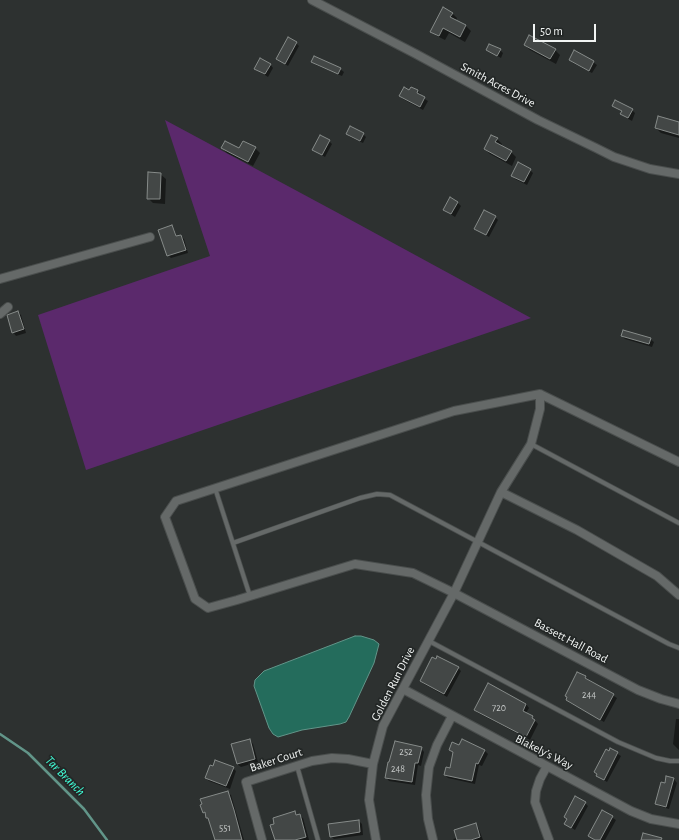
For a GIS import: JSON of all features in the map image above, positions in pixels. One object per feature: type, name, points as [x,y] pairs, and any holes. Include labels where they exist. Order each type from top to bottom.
[{"type":"street","name":"Smith Acres Drive","points":[[312,0],[538,120],[614,157],[650,169],[679,174]]},
{"type":"street","points":[[0,279],[150,237]]},
{"type":"street","points":[[0,314],[8,307]]},
{"type":"street","points":[[215,488],[454,411],[540,394],[679,462]]},
{"type":"street","name":"Golden Run Drive","points":[[376,840],[369,800],[373,764],[383,726],[454,593],[501,492],[531,444],[540,409],[540,394]]},
{"type":"street","name":"Bassett Hall Road","points":[[215,488],[176,501],[165,517],[195,599],[208,608],[355,564],[413,573],[638,690],[679,704]]},
{"type":"street","points":[[501,492],[577,530],[657,576],[679,595]]},
{"type":"street","name":"Blakely's Way","points":[[403,689],[631,811],[651,819],[679,824]]},
{"type":"street","points":[[433,840],[428,819],[426,795],[429,767],[437,745],[452,716]]},
{"type":"street","name":"Baker Court","points":[[262,840],[246,782],[312,761],[332,758],[348,759],[373,764]]},
{"type":"street","points":[[546,766],[536,791],[535,802],[549,840]]},
{"type":"lane","points":[[531,444],[679,523]]},
{"type":"lane","points":[[215,488],[251,596]]},
{"type":"lane","points":[[233,543],[360,498],[377,494],[390,495],[679,648]]},
{"type":"lane","points":[[429,641],[618,742],[656,758],[679,761]]},
{"type":"lane","points":[[297,766],[318,840]]},
{"type":"shaded area","points":[[165,120],[531,318],[86,470],[38,315],[210,256]]},
{"type":"shaded area","points":[[355,636],[361,636],[374,640],[379,644],[374,663],[346,722],[302,730],[278,737],[273,734],[269,728],[254,686],[255,680],[264,671]]},
{"type":"building","points":[[443,7],[453,13],[450,17],[466,25],[460,37],[443,28],[439,36],[430,32]]},
{"type":"building","points":[[529,35],[556,49],[550,59],[524,45]]},
{"type":"building","points":[[288,37],[297,42],[285,64],[276,59]]},
{"type":"building","points":[[489,44],[501,49],[497,56],[486,50]]},
{"type":"building","points":[[574,50],[594,61],[589,71],[569,60]]},
{"type":"building","points":[[314,56],[341,68],[338,74],[311,62]]},
{"type":"building","points":[[260,58],[271,64],[265,74],[254,69]]},
{"type":"building","points":[[404,87],[409,90],[411,87],[418,90],[417,93],[425,97],[420,107],[399,96]]},
{"type":"building","points":[[615,100],[633,109],[628,118],[620,114],[622,111],[612,106]]},
{"type":"building","points":[[658,116],[679,122],[679,135],[655,128]]},
{"type":"building","points":[[350,126],[364,133],[360,141],[346,134]]},
{"type":"building","points":[[320,135],[330,140],[322,155],[312,150]]},
{"type":"building","points":[[491,135],[498,138],[495,142],[512,151],[506,161],[484,149]]},
{"type":"building","points":[[225,141],[239,148],[243,141],[256,147],[248,162],[221,148]]},
{"type":"building","points":[[518,162],[531,169],[524,182],[511,176]]},
{"type":"building","points":[[148,172],[161,173],[160,199],[147,199]]},
{"type":"building","points":[[450,197],[458,202],[451,214],[443,210]]},
{"type":"building","points":[[484,210],[496,216],[486,235],[474,229]]},
{"type":"building","points":[[172,225],[176,236],[181,235],[186,250],[167,256],[158,230]]},
{"type":"building","points":[[18,311],[24,329],[12,333],[7,315]]},
{"type":"building","points":[[623,330],[651,338],[649,344],[621,336]]},
{"type":"building","points":[[437,656],[459,667],[444,694],[420,681],[432,657],[436,659]]},
{"type":"building","points":[[577,672],[614,694],[600,720],[566,700],[567,697],[565,696]]},
{"type":"building","points":[[488,683],[526,704],[523,711],[533,716],[532,718],[535,720],[526,737],[474,710]]},
{"type":"building","points":[[250,739],[255,759],[237,764],[231,744]]},
{"type":"building","points":[[462,739],[485,750],[478,764],[476,763],[472,781],[444,775],[446,767],[450,768],[453,752],[449,750],[452,742],[459,745]]},
{"type":"building","points":[[395,741],[422,747],[418,763],[415,763],[412,782],[385,778],[388,762]]},
{"type":"building","points":[[610,748],[618,752],[604,780],[596,776],[597,774],[594,772],[606,749],[609,751]]},
{"type":"building","points":[[215,760],[234,767],[226,786],[205,778],[210,765],[213,766]]},
{"type":"building","points":[[666,776],[674,778],[666,807],[655,804],[661,782],[665,783]]},
{"type":"building","points":[[228,791],[242,840],[215,840],[208,818],[206,818],[205,812],[203,813],[200,805],[202,804],[200,799]]},
{"type":"building","points":[[575,796],[586,802],[571,828],[564,824],[567,819],[564,817]]},
{"type":"building","points":[[602,810],[613,816],[600,840],[595,840],[588,836]]},
{"type":"building","points":[[295,811],[296,815],[300,814],[306,837],[295,840],[275,840],[270,825],[274,824],[273,818]]},
{"type":"building","points":[[359,820],[360,832],[330,837],[328,824]]},
{"type":"building","points":[[476,823],[480,837],[471,840],[457,840],[454,830]]},
{"type":"building","points":[[643,833],[662,838],[661,840],[641,840]]},
{"type":"waterway","name":"Tar Branch","points":[[0,734],[28,753],[84,809],[107,840]]}]
